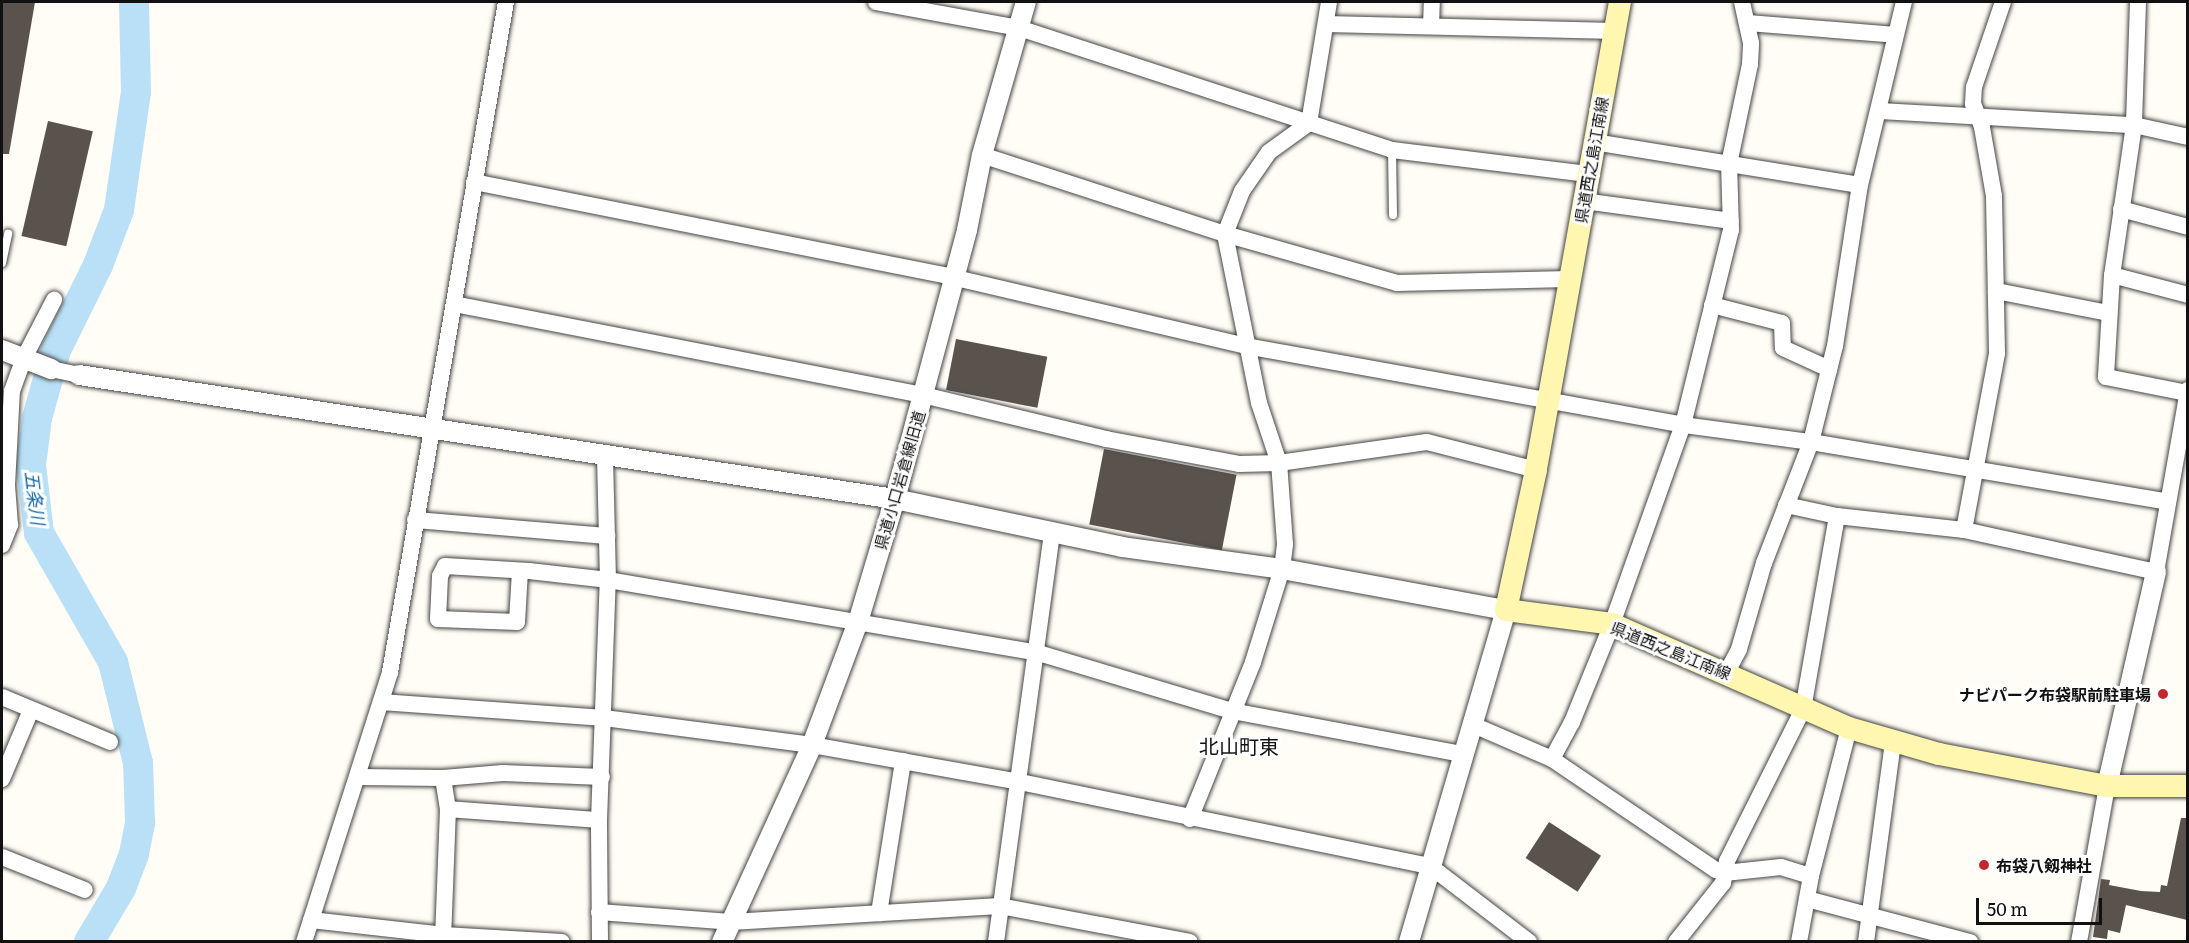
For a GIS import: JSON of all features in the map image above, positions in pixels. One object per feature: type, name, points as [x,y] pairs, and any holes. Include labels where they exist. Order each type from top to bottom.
[{"type":"main road","name":"県道西之島江南線","points":[[1620,2],[1536,470],[1506,610],[1612,624],[1727,672],[1803,709],[1850,728],[1976,764],[2107,786],[2187,786]]},
{"type":"street","points":[[304,942],[359,777],[390,672],[506,2]]},
{"type":"street","points":[[876,2],[1019,28],[1392,150],[1588,174]]},
{"type":"street","name":"県道小口岩倉線旧道","points":[[722,942],[812,745],[858,622],[895,499],[982,155],[1026,2]]},
{"type":"street","points":[[1190,819],[1253,662],[1282,569],[1285,544],[1279,463],[1246,346],[1225,234],[1242,191],[1269,152],[1309,123],[1329,2]]},
{"type":"street","points":[[1431,26],[1432,2]]},
{"type":"street","points":[[1552,759],[1572,722],[1612,624],[1683,425],[1731,221],[1729,164],[1750,64],[1748,23],[1742,2]]},
{"type":"street","points":[[1727,672],[1739,649],[1785,505],[1811,442],[1829,369],[1860,185],[1880,111],[1904,2]]},
{"type":"street","points":[[1965,530],[1997,353],[1994,196],[1977,115],[1974,87],[2003,2]]},
{"type":"street","points":[[2079,942],[2107,786],[2156,572],[2168,502],[2182,454],[2187,392],[2106,377],[2112,275],[2134,125],[2138,2]]},
{"type":"street","points":[[1748,23],[1896,35]]},
{"type":"street","points":[[1326,24],[1615,31]]},
{"type":"street","points":[[1880,111],[2134,125],[2187,137]]},
{"type":"street","points":[[1594,142],[1860,185]]},
{"type":"street","points":[[982,155],[1225,234],[1397,283],[1569,279]]},
{"type":"street","points":[[474,182],[952,277],[1246,346],[1548,398],[1683,425],[1811,442],[2168,502]]},
{"type":"street","points":[[1583,201],[1731,221]]},
{"type":"street","points":[[2121,209],[2187,227]]},
{"type":"street","points":[[2112,275],[2187,295]]},
{"type":"street","points":[[1996,291],[2108,314]]},
{"type":"street","points":[[2,545],[10,525],[5,447],[12,392],[54,300]]},
{"type":"street","points":[[454,304],[922,394],[1106,439],[1239,464],[1279,463],[1427,442],[1536,470]]},
{"type":"street","points":[[1712,305],[1782,323],[1784,348],[1829,369]]},
{"type":"street","points":[[2,350],[25,361],[79,375],[895,499],[1052,534],[1282,569],[1506,610],[1461,753],[1409,942]]},
{"type":"street","points":[[600,942],[600,820],[608,580],[605,456]]},
{"type":"street","points":[[1785,505],[1837,516],[1965,530],[2156,572]]},
{"type":"street","points":[[1676,942],[1723,883],[1727,861],[1803,709],[1837,516]]},
{"type":"street","points":[[415,520],[607,536]]},
{"type":"street","points":[[996,942],[1020,782],[1052,534]]},
{"type":"street","points":[[519,571],[517,622],[438,619],[440,576],[445,566],[519,571],[608,580],[1035,652],[1232,711],[1461,753]]},
{"type":"street","points":[[2,698],[110,742]]},
{"type":"street","points":[[381,702],[604,718],[812,745],[1020,782],[1190,819],[1430,866],[1529,942]]},
{"type":"street","points":[[2,779],[32,710]]},
{"type":"street","points":[[1471,724],[1552,759],[1725,873],[1781,867],[1811,876]]},
{"type":"street","points":[[1799,942],[1811,876],[1850,728]]},
{"type":"street","points":[[1866,942],[1893,742]]},
{"type":"street","points":[[879,913],[903,761]]},
{"type":"street","points":[[359,777],[443,778],[452,774],[503,772],[602,777]]},
{"type":"street","points":[[443,778],[448,809],[444,938]]},
{"type":"street","points":[[448,809],[600,820]]},
{"type":"street","points":[[2,857],[85,890]]},
{"type":"street","points":[[1807,899],[1871,913],[1970,942]]},
{"type":"street","points":[[599,912],[731,922],[1000,906],[1190,942]]},
{"type":"street","points":[[310,920],[444,938],[562,942]]},
{"type":"lane","points":[[1392,150],[1394,215]]},
{"type":"lane","points":[[2,263],[8,234]]},
{"type":"building","points":[[2,2],[35,2],[9,154],[2,154]]},
{"type":"building","points":[[48,121],[93,131],[66,246],[21,236]]},
{"type":"building","points":[[956,339],[1047,357],[1037,408],[946,390]]},
{"type":"building","points":[[1104,449],[1237,475],[1222,550],[1089,525]]},
{"type":"building","points":[[2181,818],[2187,818],[2187,920],[2126,905],[2120,933],[2108,930],[2107,939],[2093,937],[2101,879],[2110,880],[2109,885],[2141,891],[2160,892],[2161,885],[2167,886]]},
{"type":"building","points":[[1549,822],[1601,856],[1578,892],[1526,858]]},
{"type":"waterway","name":"五条川","points":[[89,942],[121,888],[134,854],[140,822],[138,763],[113,662],[39,533],[31,465],[37,418],[56,350],[98,265],[119,210],[136,92],[134,2]]},
{"type":"place","name":"ナビパーク布袋駅前駐車場","points":[[2163,694]]},
{"type":"place","name":"布袋八剱神社","points":[[1984,865]]},
{"type":"district","name":"北山町東","points":[[1239,745]]}]
